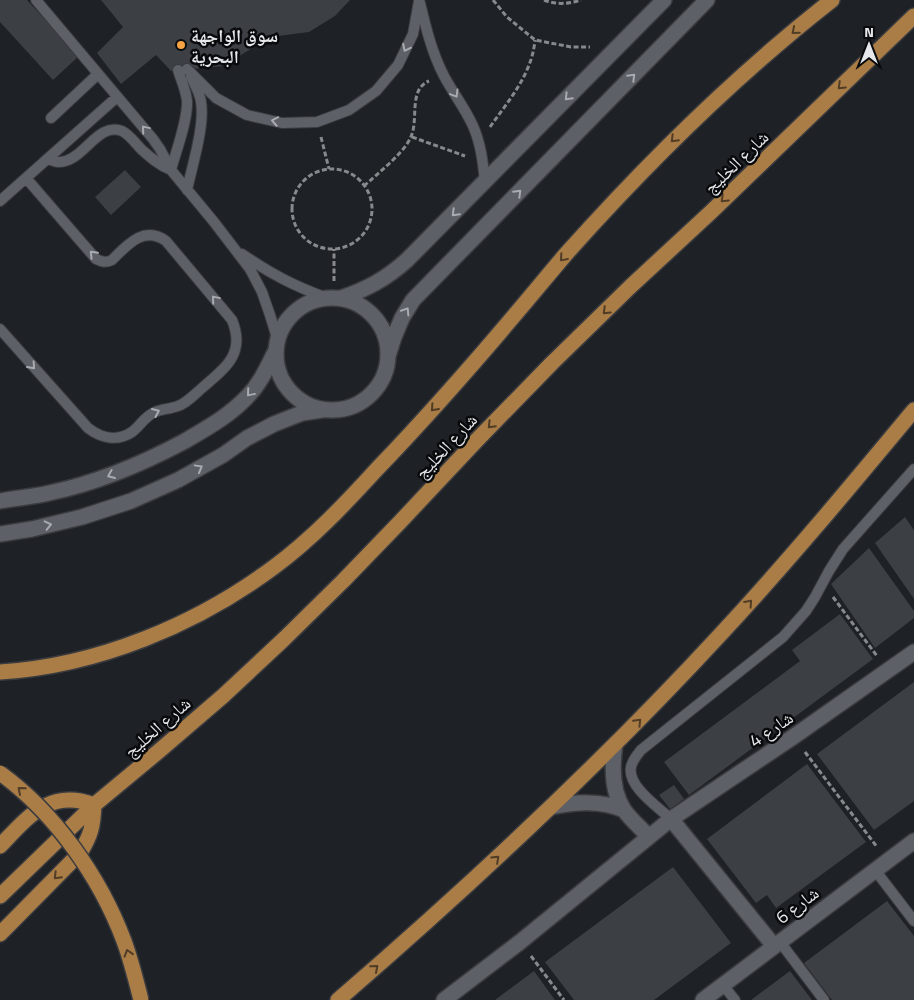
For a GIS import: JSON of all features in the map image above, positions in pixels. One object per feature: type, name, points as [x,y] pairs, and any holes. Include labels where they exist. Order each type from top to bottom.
[{"type":"main road","points":[[0,672],[88,657],[128,645],[167,630],[241,590],[308,540],[402,443],[570,250],[650,164],[727,89],[832,0]]},
{"type":"main road","name":"شارع الخليج","points":[[0,896],[94,805],[208,708],[284,639],[343,581],[552,363],[914,16]]},
{"type":"main road","points":[[338,1000],[404,943],[615,745],[719,636],[790,557],[914,410]]},
{"type":"main road","points":[[0,773],[29,797],[52,821],[74,848],[93,878],[110,908],[124,941],[141,1000]]},
{"type":"main road","points":[[0,846],[32,814],[42,807],[66,800],[76,800],[94,805],[93,822],[80,854],[0,934]]},
{"type":"street","points":[[0,501],[49,493],[104,478],[156,456],[206,429],[228,414],[248,396],[264,375],[283,326],[291,315],[302,306],[314,301],[359,292],[393,273],[664,0]]},
{"type":"street","points":[[0,534],[32,529],[82,517],[131,501],[178,480],[223,455],[247,438],[274,424],[302,413],[336,410],[362,402],[372,393],[386,370],[394,336],[413,300],[707,0]]},
{"type":"street","points":[[334,298],[354,302],[376,318],[383,330],[388,356]]},
{"type":"street","points":[[276,345],[276,365],[288,390],[298,399],[322,410]]},
{"type":"street","name":"شارع 4","points":[[444,1000],[520,942],[671,818],[793,737],[914,652]]},
{"type":"street","points":[[615,745],[613,777],[618,799],[624,810],[649,837]]},
{"type":"street","points":[[551,807],[582,802],[599,803],[624,810]]},
{"type":"street","points":[[671,818],[777,944]]},
{"type":"street","name":"شارع 6","points":[[703,1000],[914,841]]},
{"type":"lane","points":[[36,0],[160,149],[170,170],[214,222],[250,269],[262,292],[270,315],[276,345]]},
{"type":"lane","points":[[419,0],[429,39],[444,75],[473,126],[479,144],[485,182]]},
{"type":"lane","points":[[182,70],[216,98],[247,115],[282,123],[317,122],[349,110],[376,90],[393,71],[398,65],[413,34],[419,0]]},
{"type":"lane","points":[[170,170],[186,116],[187,101],[182,70]]},
{"type":"lane","points":[[182,70],[196,87],[201,102],[202,117],[187,190]]},
{"type":"lane","points":[[51,118],[98,74]]},
{"type":"lane","points":[[0,201],[117,97]]},
{"type":"lane","points":[[47,159],[57,162],[71,159],[103,132],[112,130],[122,131],[159,165],[170,170]]},
{"type":"lane","points":[[0,329],[88,428],[96,434],[114,438],[131,432],[154,412],[178,406],[188,400],[223,371],[234,355],[236,346],[237,337],[232,320],[166,241],[154,235],[139,237],[112,260],[101,262],[96,259],[26,178]]},
{"type":"lane","points":[[235,249],[279,278],[303,289],[334,298]]},
{"type":"lane","points":[[671,818],[637,788],[632,777],[631,768],[634,759],[641,750],[784,638],[806,611],[843,549],[914,469]]},
{"type":"lane","points":[[875,870],[914,921]]},
{"type":"lane","points":[[777,944],[824,1000]]},
{"type":"lane","points":[[723,984],[735,1000]]},
{"type":"path","points":[[493,0],[507,17],[535,40],[571,47],[590,47],[625,39]]},
{"type":"path","points":[[544,0],[561,3],[581,0]]},
{"type":"path","points":[[479,144],[528,70],[535,40]]},
{"type":"path","points":[[364,186],[406,146],[412,137],[415,126],[418,91],[421,86],[444,75]]},
{"type":"path","points":[[317,122],[329,169]]},
{"type":"path","points":[[412,137],[483,163]]},
{"type":"path","points":[[329,169],[341,170],[352,174],[364,186],[368,190],[372,201],[372,212],[364,234],[356,242],[346,247],[322,248],[307,241],[296,228],[291,206],[294,195],[308,176],[318,171],[329,169]]},
{"type":"path","points":[[334,249],[334,298]]},
{"type":"path","points":[[823,582],[887,671]]},
{"type":"path","points":[[793,737],[888,861]]},
{"type":"path","points":[[520,942],[564,1000]]},
{"type":"building","points":[[0,0],[27,0],[79,56],[53,80],[0,22]]},
{"type":"building","name":"سوق الواجهة البحرية","points":[[101,0],[350,0],[335,16],[309,32],[270,37],[223,66],[171,71],[156,55],[121,84],[97,53],[123,27]]},
{"type":"building","points":[[125,170],[141,187],[111,215],[95,197]]},
{"type":"building","points":[[905,517],[914,530],[914,599],[875,543]]},
{"type":"building","points":[[869,548],[914,611],[914,618],[875,648],[831,584]]},
{"type":"building","points":[[840,614],[873,659],[689,795],[664,762],[800,661],[792,650]]},
{"type":"building","points":[[914,682],[914,801],[874,830],[817,754]]},
{"type":"building","points":[[807,764],[866,842],[776,908],[767,895],[756,903],[707,839]]},
{"type":"building","points":[[674,785],[684,799],[670,809],[659,795]]},
{"type":"building","points":[[673,867],[731,943],[654,1000],[574,1000],[545,962]]},
{"type":"building","points":[[887,901],[914,936],[914,1000],[832,1000],[804,963]]},
{"type":"building","points":[[534,971],[555,1000],[495,1000]]},
{"type":"building","points":[[790,971],[812,1000],[751,1000]]},
{"type":"place","name":"سوق الواجهة البحرية","points":[[181,45]]}]
